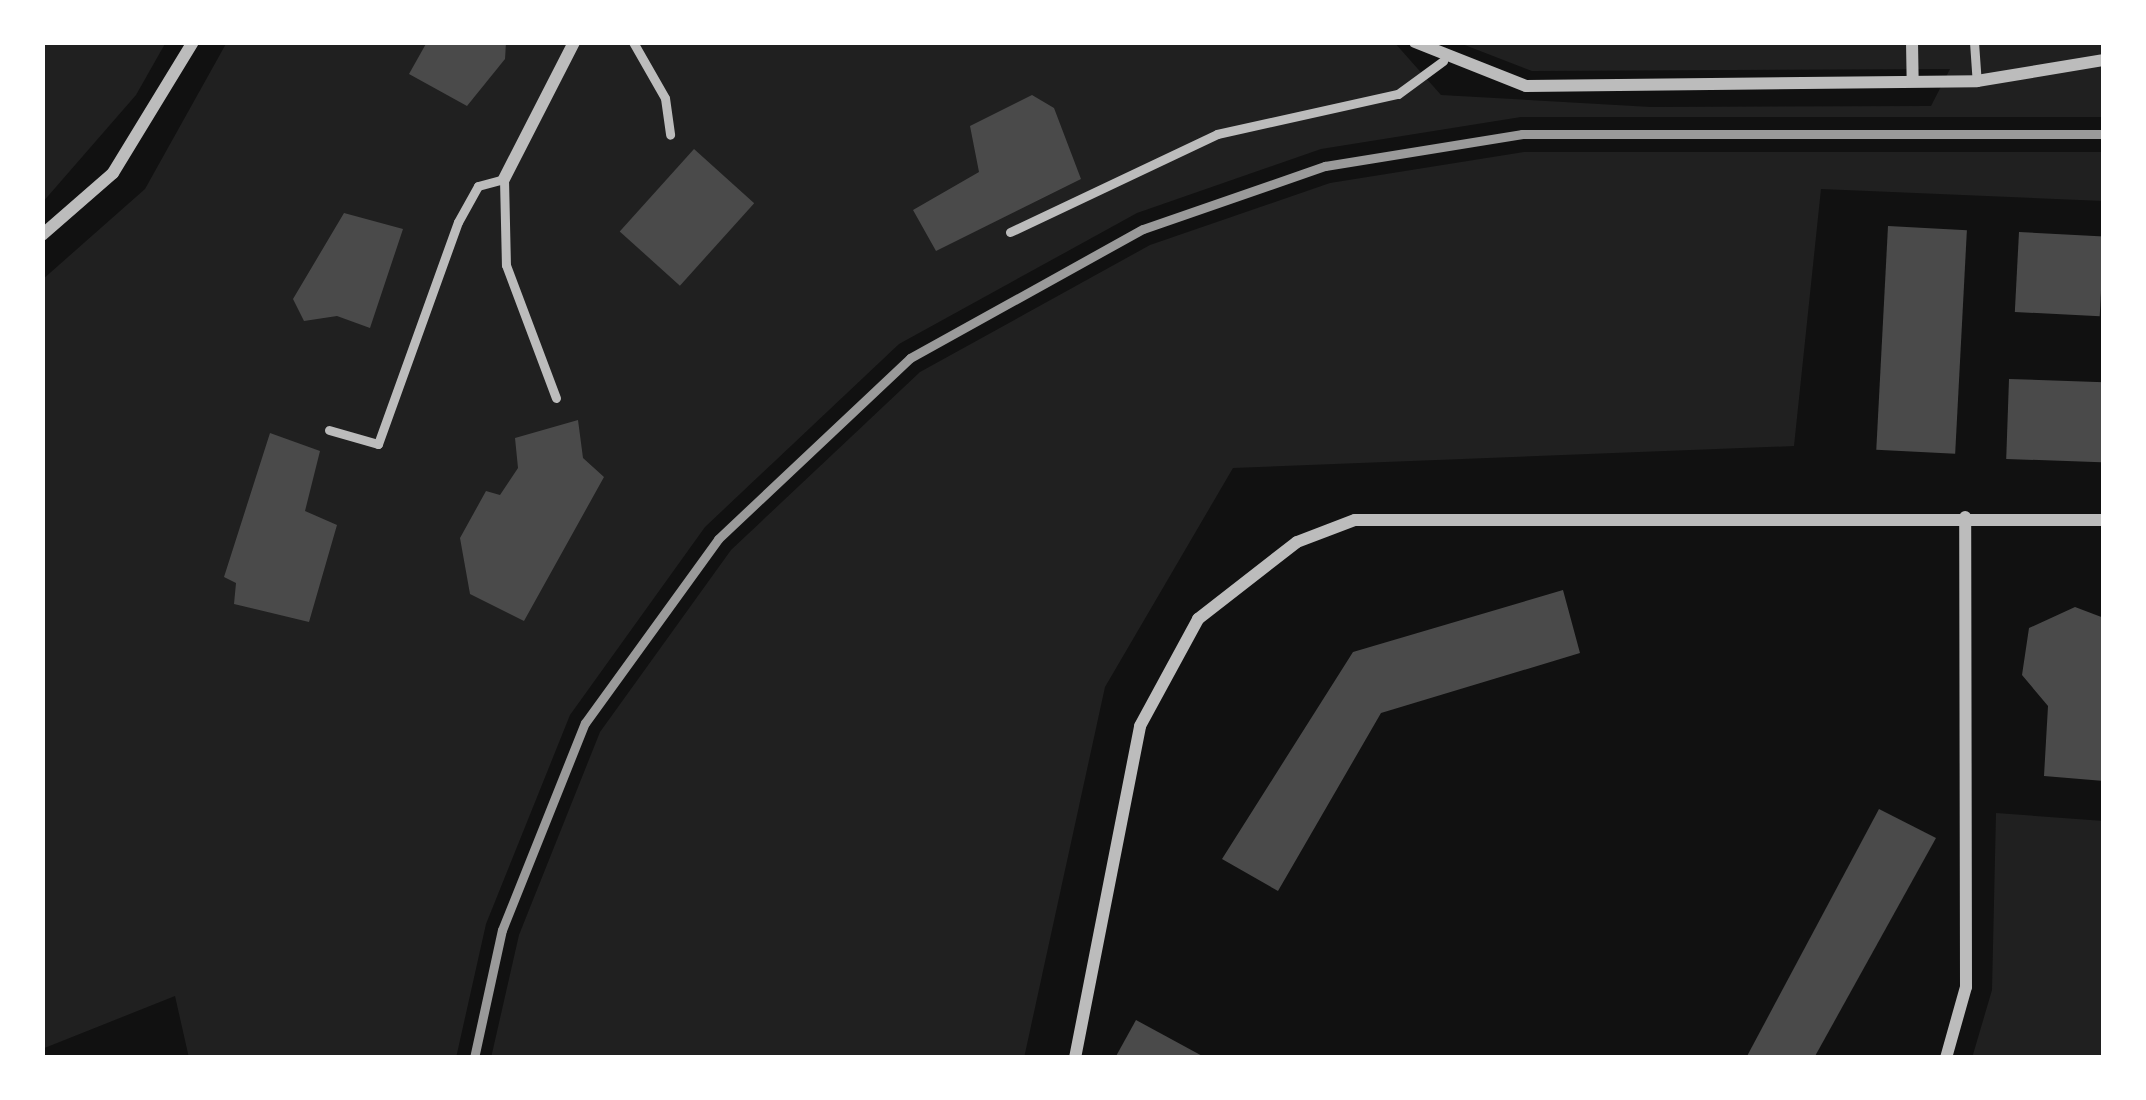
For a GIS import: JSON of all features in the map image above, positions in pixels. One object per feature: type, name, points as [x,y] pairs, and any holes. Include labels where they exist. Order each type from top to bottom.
[{"type":"street","points":[[42,235],[113,173],[193,42]]},
{"type":"street","points":[[504,179],[574,42]]},
{"type":"street","points":[[1415,42],[1443,61],[1526,86],[1977,80],[2104,60]]},
{"type":"street","points":[[1912,42],[1913,81]]},
{"type":"street","points":[[1946,1058],[1966,987],[1965,517]]},
{"type":"street","points":[[1075,1058],[1140,726],[1198,619],[1280,553],[1354,520],[2104,520]]},
{"type":"lane","points":[[634,42],[665,98],[670,135]]},
{"type":"lane","points":[[1974,42],[1977,80]]},
{"type":"lane","points":[[1010,232],[1178,149],[1398,94],[1443,61]]},
{"type":"lane","points":[[329,430],[378,445],[458,222],[478,186],[504,179],[506,266],[556,398]]},
{"type":"shaded area","points":[[42,42],[166,42],[136,95],[42,203]]},
{"type":"shaded area","points":[[227,42],[1394,42],[1441,95],[1651,107],[1931,106],[1950,69],[1532,71],[1457,42],[2104,42],[2104,117],[1521,117],[1321,149],[1137,213],[899,344],[705,527],[570,715],[486,924],[456,1058],[189,1058],[175,996],[42,1049],[42,280],[145,189]]},
{"type":"shaded area","points":[[1524,152],[2104,152],[2104,201],[1821,189],[1794,446],[1233,468],[1105,687],[1024,1058],[491,1058],[519,935],[600,732],[731,550],[920,372],[1150,245],[1330,183]]},
{"type":"shaded area","points":[[1996,813],[2104,821],[2104,1058],[1972,1058],[1992,990]]},
{"type":"building","points":[[427,42],[506,42],[505,59],[467,106],[409,74]]},
{"type":"building","points":[[1032,95],[1054,108],[1081,179],[936,251],[913,210],[979,172],[970,126]]},
{"type":"building","points":[[694,149],[754,203],[680,286],[620,231]]},
{"type":"building","points":[[344,213],[403,229],[370,328],[337,316],[304,321],[293,299]]},
{"type":"building","points":[[1888,226],[1967,230],[1955,454],[1876,450]]},
{"type":"building","points":[[2019,232],[2104,236],[2100,316],[2015,312]]},
{"type":"building","points":[[2009,379],[2104,382],[2101,462],[2006,459]]},
{"type":"building","points":[[578,420],[583,458],[604,477],[524,621],[470,594],[460,538],[486,491],[500,495],[518,468],[515,438]]},
{"type":"building","points":[[270,433],[320,451],[305,511],[337,525],[309,622],[234,604],[236,583],[224,577]]},
{"type":"building","points":[[1563,590],[1580,653],[1381,713],[1278,891],[1222,859],[1353,652]]},
{"type":"building","points":[[2075,607],[2104,618],[2104,781],[2044,776],[2048,706],[2022,675],[2029,628]]},
{"type":"building","points":[[1879,809],[1936,838],[1814,1058],[1746,1058]]},
{"type":"building","points":[[1136,1020],[1206,1058],[1115,1058]]},
{"type":"railway","points":[[474,1058],[502,930],[585,723],[718,539],[910,358],[1143,229],[1325,166],[1522,134],[2104,134]]}]
